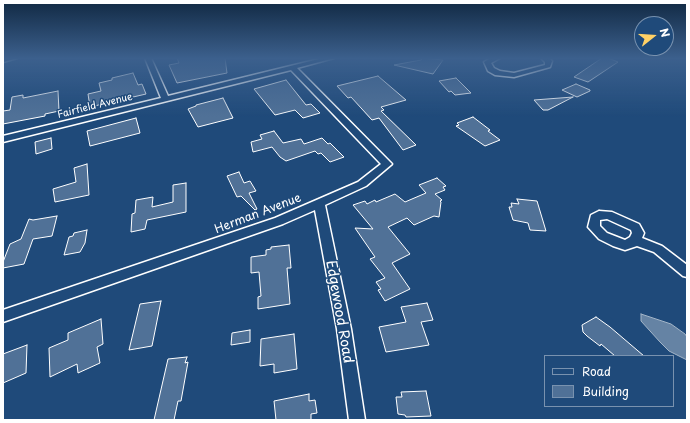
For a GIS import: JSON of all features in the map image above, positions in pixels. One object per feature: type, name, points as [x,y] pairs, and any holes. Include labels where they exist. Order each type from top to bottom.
[{"type":"street","points":[[156,78],[165,98]]},
{"type":"street","name":"Fairfield Avenue","points":[[3,139],[251,78]]},
{"type":"street","name":"Herman Avenue","points":[[3,316],[279,221],[362,184],[387,164],[303,78]]},
{"type":"street","name":"Edgewood Road","points":[[319,204],[344,329],[358,420]]},
{"type":"street","points":[[635,240],[658,248],[687,272]]},
{"type":"water","points":[[641,314],[671,324],[685,334],[687,337],[687,360],[669,351],[660,342],[641,321]]},
{"type":"building","points":[[112,78],[135,78],[138,85],[142,84],[146,94],[90,107],[88,94],[101,91],[99,83],[112,80]]},
{"type":"building","points":[[175,78],[203,78],[177,83]]},
{"type":"building","points":[[371,78],[380,78],[406,100],[381,107],[384,110],[381,111],[416,145],[403,150],[379,118],[372,120],[351,97],[348,98],[337,86]]},
{"type":"building","points":[[456,78],[471,93],[455,95],[451,91],[449,92],[439,81]]},
{"type":"building","points":[[576,78],[594,78],[588,82]]},
{"type":"building","points":[[286,80],[306,105],[311,104],[320,113],[303,118],[295,110],[275,115],[254,89]]},
{"type":"building","points":[[576,84],[590,91],[577,97],[562,90]]},
{"type":"building","points":[[58,91],[59,111],[45,114],[45,116],[3,124],[3,111],[10,110],[12,97],[23,95],[23,98]]},
{"type":"building","points":[[573,97],[548,110],[543,110],[534,100]]},
{"type":"building","points":[[223,98],[233,118],[198,127],[188,109],[196,105]]},
{"type":"building","points":[[473,117],[500,140],[485,146],[456,126],[459,125],[457,123]]},
{"type":"building","points":[[136,118],[140,133],[90,146],[87,131]]},
{"type":"building","points":[[274,131],[283,143],[301,139],[304,144],[322,138],[328,144],[330,143],[344,157],[330,162],[321,153],[318,154],[315,151],[286,161],[280,157],[272,147],[253,152],[251,142],[262,139],[260,135]]},
{"type":"building","points":[[51,138],[52,149],[36,154],[35,142]]},
{"type":"building","points":[[87,164],[89,195],[55,202],[53,189],[76,182],[74,168]]},
{"type":"building","points":[[239,172],[244,183],[250,181],[256,191],[249,193],[257,209],[255,210],[241,196],[237,197],[227,176]]},
{"type":"building","points":[[437,178],[446,186],[443,187],[445,190],[435,194],[442,200],[440,201],[439,217],[434,216],[414,225],[407,218],[388,227],[410,254],[392,263],[410,289],[385,301],[378,290],[381,289],[376,282],[385,278],[370,259],[375,257],[355,228],[373,229],[353,205],[365,201],[367,204],[375,200],[376,202],[395,194],[405,202],[426,193],[419,185]]},
{"type":"building","points":[[186,183],[186,212],[147,220],[145,229],[131,232],[132,214],[135,213],[136,200],[153,197],[152,207],[173,202],[173,185]]},
{"type":"building","points":[[517,199],[537,201],[546,231],[530,230],[528,223],[513,220],[509,207],[512,207],[511,203],[519,204]]},
{"type":"building","points":[[57,216],[52,236],[33,239],[24,264],[3,268],[3,262],[10,244],[21,239],[29,219],[33,220]]},
{"type":"building","points":[[87,230],[85,243],[80,252],[64,255],[69,237],[73,236],[74,233]]},
{"type":"building","points":[[289,245],[291,268],[287,268],[290,304],[258,309],[258,297],[261,296],[259,272],[251,273],[251,257],[266,255],[266,250],[271,249],[271,247]]},
{"type":"building","points":[[161,301],[152,346],[129,350],[140,304]]},
{"type":"building","points":[[427,303],[433,320],[421,322],[429,345],[386,352],[379,327],[406,322],[401,307]]},
{"type":"building","points":[[596,317],[643,355],[614,355],[601,344],[600,346],[587,336],[583,332],[582,325]]},
{"type":"building","points":[[101,319],[103,344],[97,347],[100,363],[78,373],[77,364],[50,377],[49,348],[68,340],[68,333]]},
{"type":"building","points":[[250,330],[250,342],[231,345],[232,333]]},
{"type":"building","points":[[294,334],[297,369],[274,373],[274,364],[260,366],[261,339]]},
{"type":"building","points":[[27,345],[26,373],[3,383],[3,354]]},
{"type":"building","points":[[187,357],[185,363],[188,362],[181,401],[178,401],[174,420],[154,420],[168,359]]},
{"type":"building","points":[[426,391],[431,416],[406,417],[405,415],[398,414],[396,397],[402,397],[401,392]]},
{"type":"building","points":[[309,394],[309,401],[315,400],[317,413],[311,414],[311,420],[276,420],[274,401]]}]
